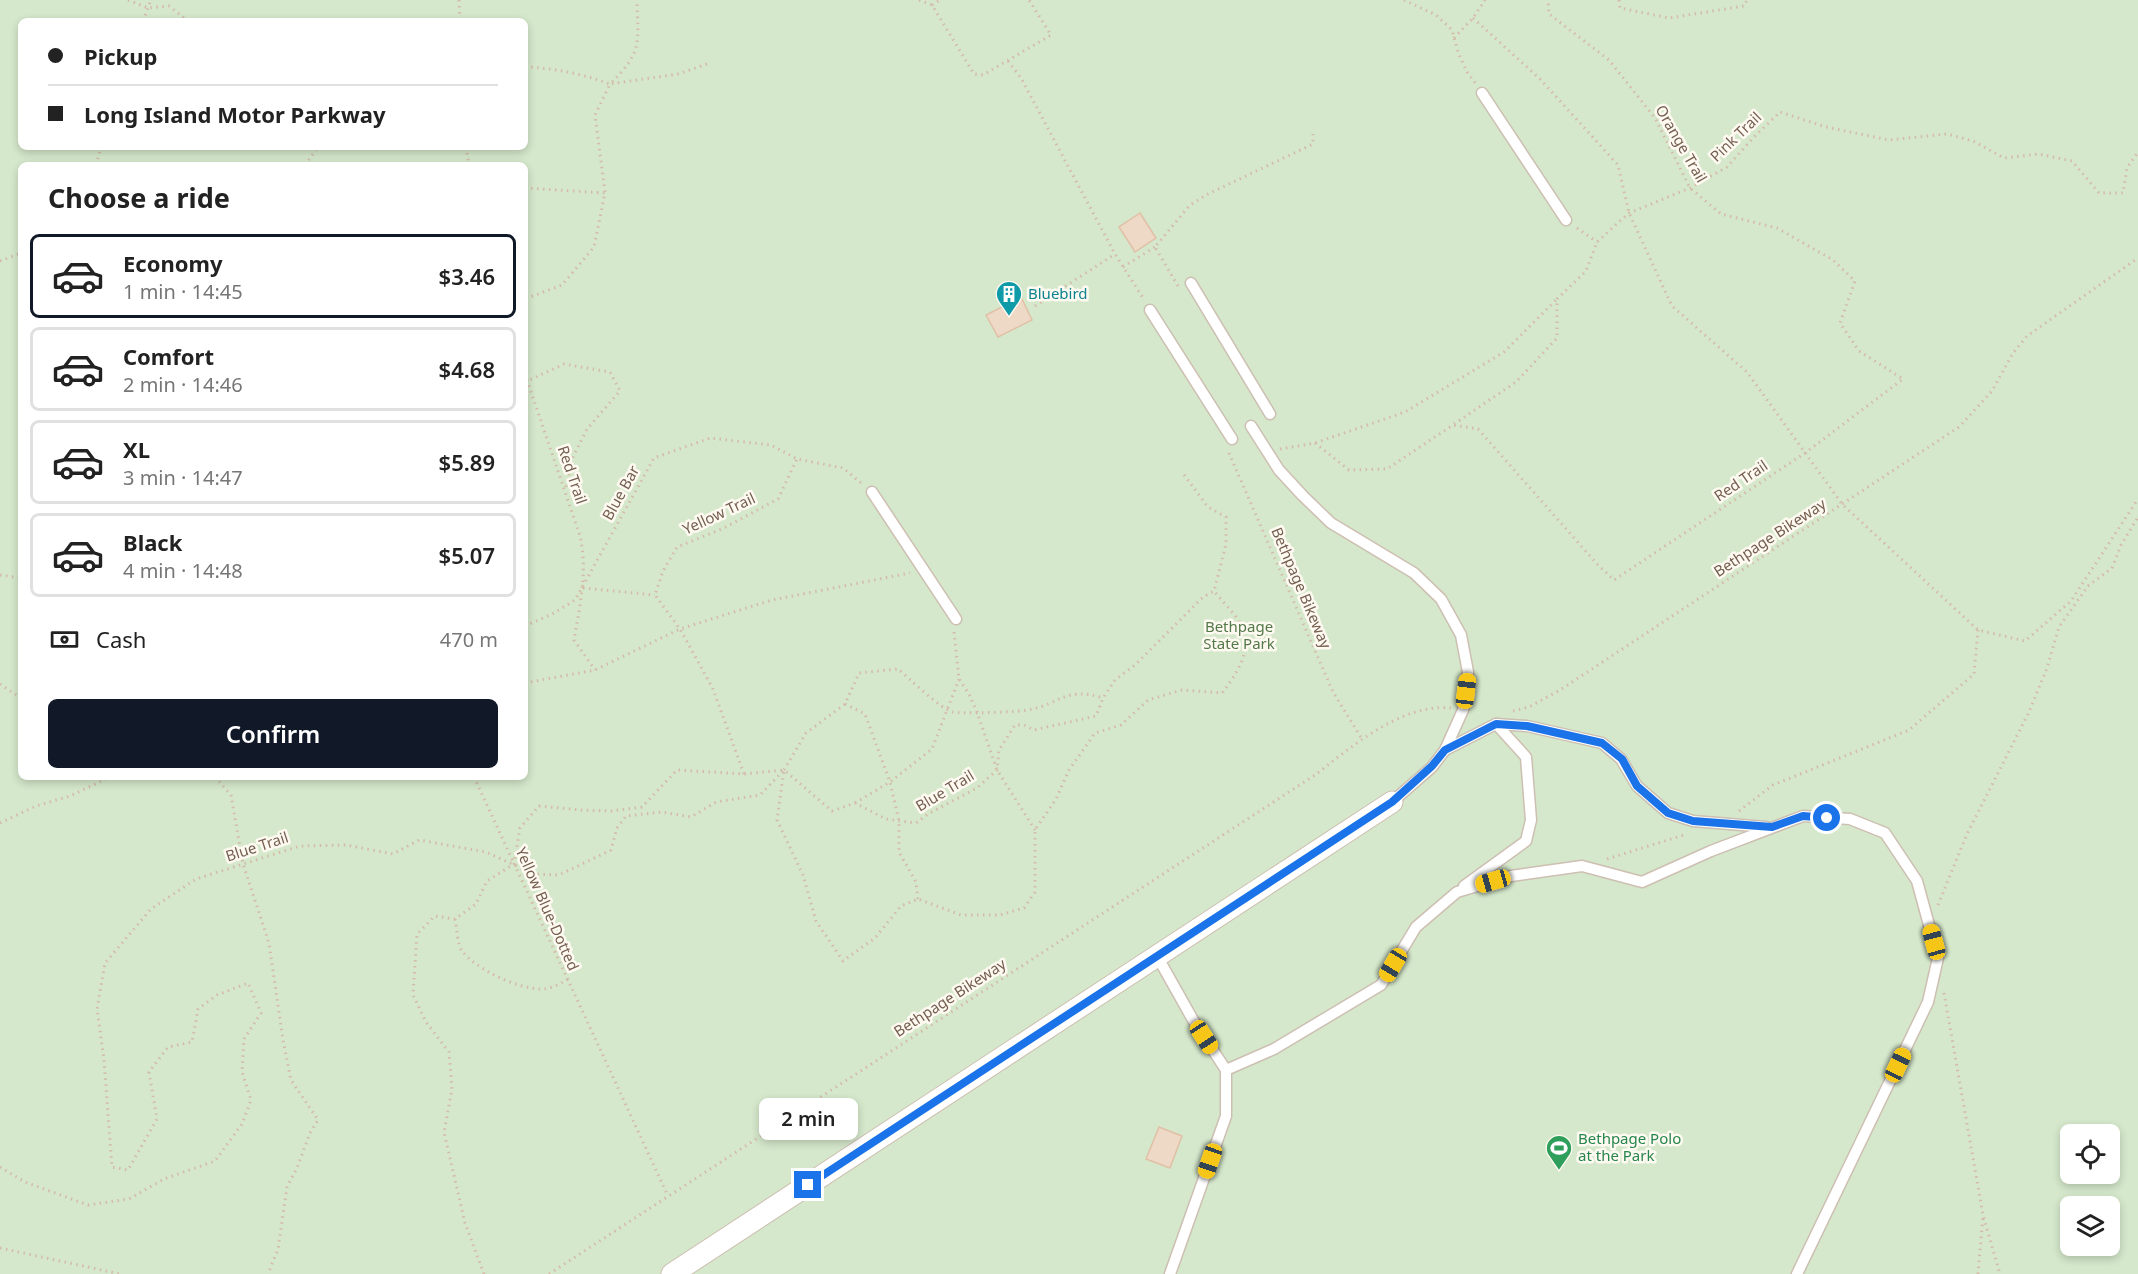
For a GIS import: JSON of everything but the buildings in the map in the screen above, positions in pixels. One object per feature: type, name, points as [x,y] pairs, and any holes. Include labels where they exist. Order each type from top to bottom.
[{"type":"street","points":[[672,1274],[1392,802]]},
{"type":"lane","points":[[1482,93],[1566,220]]},
{"type":"lane","points":[[1191,283],[1270,414]]},
{"type":"lane","points":[[1150,310],[1232,439]]},
{"type":"lane","points":[[1251,426],[1279,470],[1331,523],[1414,573],[1441,599],[1461,635],[1468,672],[1463,710],[1445,750],[1432,766],[1392,802]]},
{"type":"lane","points":[[872,492],[924,570],[955,623]]},
{"type":"lane","points":[[1445,750],[1496,724],[1527,726],[1602,743],[1622,759],[1637,786],[1668,813],[1693,821],[1772,827]]},
{"type":"lane","points":[[1226,1070],[1274,1049],[1381,985],[1416,927],[1457,891],[1526,841],[1531,820],[1526,757],[1496,724]]},
{"type":"lane","points":[[1457,891],[1511,876],[1582,866],[1642,882],[1803,816],[1850,819],[1885,833],[1917,881],[1938,958],[1928,1002],[1797,1274]]},
{"type":"lane","points":[[1157,956],[1193,1020],[1226,1070],[1226,1116],[1170,1274]]},
{"type":"path","points":[[129,0],[148,8],[169,6],[184,18]]},
{"type":"path","points":[[144,18],[151,0]]},
{"type":"path","points":[[459,0],[460,18]]},
{"type":"path","points":[[528,299],[562,285],[594,247],[605,193],[595,115],[610,84],[629,66],[637,51],[637,0]]},
{"type":"path","points":[[919,0],[932,5],[974,75],[983,75],[1051,35],[1029,0]]},
{"type":"path","points":[[932,5],[940,0]]},
{"type":"path","points":[[1404,0],[1436,15],[1452,30],[1467,72],[1482,93]]},
{"type":"path","points":[[1454,38],[1473,18],[1485,0]]},
{"type":"path","name":"Orange Trail","points":[[1548,0],[1549,14],[1609,60],[1655,118],[1690,188],[1721,214],[1777,228],[1833,260],[1855,281],[1840,323],[1859,351],[1903,379],[1805,453]]},
{"type":"path","points":[[1619,0],[1620,8],[1669,18],[1744,6],[1747,0]]},
{"type":"path","points":[[1473,18],[1540,79],[1618,165],[1629,213],[1672,306],[1747,372],[1842,504],[1978,630],[2025,641],[2071,601],[2138,499]]},
{"type":"path","points":[[1008,61],[1021,78],[1115,254],[1150,310]]},
{"type":"path","points":[[528,68],[583,75],[610,84],[678,75],[710,63]]},
{"type":"path","name":"Pink Trail","points":[[1266,451],[1315,443],[1405,411],[1504,352],[1586,271],[1597,242],[1629,213],[1690,188],[1726,167],[1780,112],[1826,127],[1889,140],[1947,134],[1973,141],[2004,158],[2039,154],[2072,161],[2099,193],[2123,193],[2127,168],[2138,152]]},
{"type":"path","points":[[1123,267],[1155,247],[1190,205],[1206,195],[1313,144],[1313,134]]},
{"type":"path","points":[[528,188],[605,193]]},
{"type":"path","points":[[1566,220],[1597,242]]},
{"type":"path","points":[[1155,247],[1180,290]]},
{"type":"path","points":[[0,261],[18,254]]},
{"type":"path","points":[[1035,306],[1115,254]]},
{"type":"path","name":"Bethpage Bikeway","points":[[1509,712],[1529,707],[1560,690],[1959,427],[1992,391],[2013,353],[2027,336],[2138,258]]},
{"type":"path","points":[[1315,443],[1349,470],[1387,469],[1516,382],[1557,338],[1557,299]]},
{"type":"path","points":[[528,381],[564,364],[610,372],[620,391],[587,429],[573,457],[565,491]]},
{"type":"path","name":"Red Trail","points":[[528,388],[565,491],[585,557],[583,588]]},
{"type":"path","name":"Red Trail","points":[[1453,425],[1478,429],[1597,564],[1614,580],[1805,453]]},
{"type":"path","name":"Blue Bar","points":[[583,588],[654,458],[710,438],[771,444],[797,459],[843,468],[872,492]]},
{"type":"path","name":"Bethpage Bikeway","points":[[1229,451],[1333,692],[1362,739]]},
{"type":"path","name":"Yellow Trail","points":[[655,595],[663,571],[677,547],[722,529],[778,499],[797,459]]},
{"type":"path","points":[[997,770],[999,750],[1015,725],[1024,725],[1034,730],[1096,716],[1103,698],[1115,680],[1135,665],[1203,597],[1214,591],[1226,544],[1226,517],[1208,507],[1182,472]]},
{"type":"path","points":[[1929,926],[1967,834],[2029,712],[2047,668],[2059,627],[2088,586],[2112,568],[2121,545],[2138,517]]},
{"type":"path","points":[[528,682],[595,670],[680,629],[772,600],[924,570]]},
{"type":"path","points":[[0,575],[18,578]]},
{"type":"path","points":[[583,588],[655,595],[680,629],[713,689],[744,774]]},
{"type":"path","points":[[528,625],[555,614],[575,600],[583,588]]},
{"type":"path","points":[[583,588],[574,640],[595,670]]},
{"type":"path","points":[[1035,830],[1056,799],[1069,770],[1095,733],[1121,725],[1148,700],[1182,690],[1222,693],[1236,675],[1247,643],[1245,635],[1242,626],[1214,591]]},
{"type":"path","points":[[484,1274],[465,1223],[444,1132],[452,1089],[449,1052],[426,1022],[413,995],[417,934],[435,916],[455,920],[476,904],[487,880],[514,864],[520,828],[539,806],[611,811],[642,807],[676,770],[744,774],[784,770],[832,811],[855,803],[890,782],[932,749],[958,679],[955,623]]},
{"type":"path","points":[[1723,823],[1773,785],[1910,730],[1974,674],[1978,630]]},
{"type":"path","points":[[958,679],[969,694],[977,712],[997,770],[1035,830],[1035,892],[1024,908],[1000,915],[961,915],[918,899],[902,906],[875,938],[843,961],[816,921],[803,875],[777,820],[784,770],[806,733],[845,704],[859,673],[898,669],[953,712],[977,712],[1028,710],[1073,693],[1087,693],[1103,698]]},
{"type":"path","points":[[0,684],[18,696]]},
{"type":"path","points":[[845,704],[866,714],[890,782],[899,821],[899,852],[916,882],[918,899]]},
{"type":"path","name":"Bethpage Bikeway","points":[[549,1274],[1315,775],[1362,739],[1406,714],[1442,707],[1463,710]]},
{"type":"path","name":"Blue Trail","points":[[0,1167],[25,1182],[88,1205],[129,1199],[164,1179],[215,1161],[242,1124],[251,1100],[242,1072],[244,1039],[261,1013],[248,983],[217,995],[198,1009],[192,1042],[168,1047],[149,1072],[157,1119],[128,1170],[112,1167],[104,1060],[97,1009],[105,963],[151,909],[196,879],[300,846],[346,845],[393,854],[419,840],[486,852],[534,874],[559,875],[611,850],[617,828],[626,816],[662,812],[691,817],[716,802],[760,795],[784,770]]},
{"type":"path","name":"Blue Trail","points":[[855,803],[886,819],[916,823],[928,814],[977,788],[997,770]]},
{"type":"path","points":[[0,823],[36,806],[70,796],[104,780]]},
{"type":"path","points":[[218,780],[231,795],[243,864],[269,943],[291,1080],[318,1120],[287,1187],[278,1249],[268,1274]]},
{"type":"path","name":"Yellow Blue-Dotted","points":[[455,920],[461,950],[484,969],[513,983],[542,989],[555,987],[568,980],[475,780]]},
{"type":"path","points":[[1582,866],[1691,833]]},
{"type":"path","points":[[568,980],[668,1196]]},
{"type":"path","points":[[1944,993],[1983,1215],[2000,1274]]},
{"type":"path","points":[[1978,1274],[1983,1215]]},
{"type":"path","points":[[0,1248],[120,1274]]},
{"type":"green space","name":"Bethpage State Park","points":[[0,0],[2138,0],[2138,1274],[0,1274]]},
{"type":"place","name":"Bluebird","points":[[1009,317]]},
{"type":"place","name":"Bethpage Polo at the Park","points":[[1559,1171]]},
{"type":"route","points":[[808,1185],[1392,802],[1432,766],[1445,750],[1496,724],[1527,726],[1602,743],[1622,759],[1637,786],[1668,813],[1693,821],[1772,827],[1803,816],[1827,818]]}]
